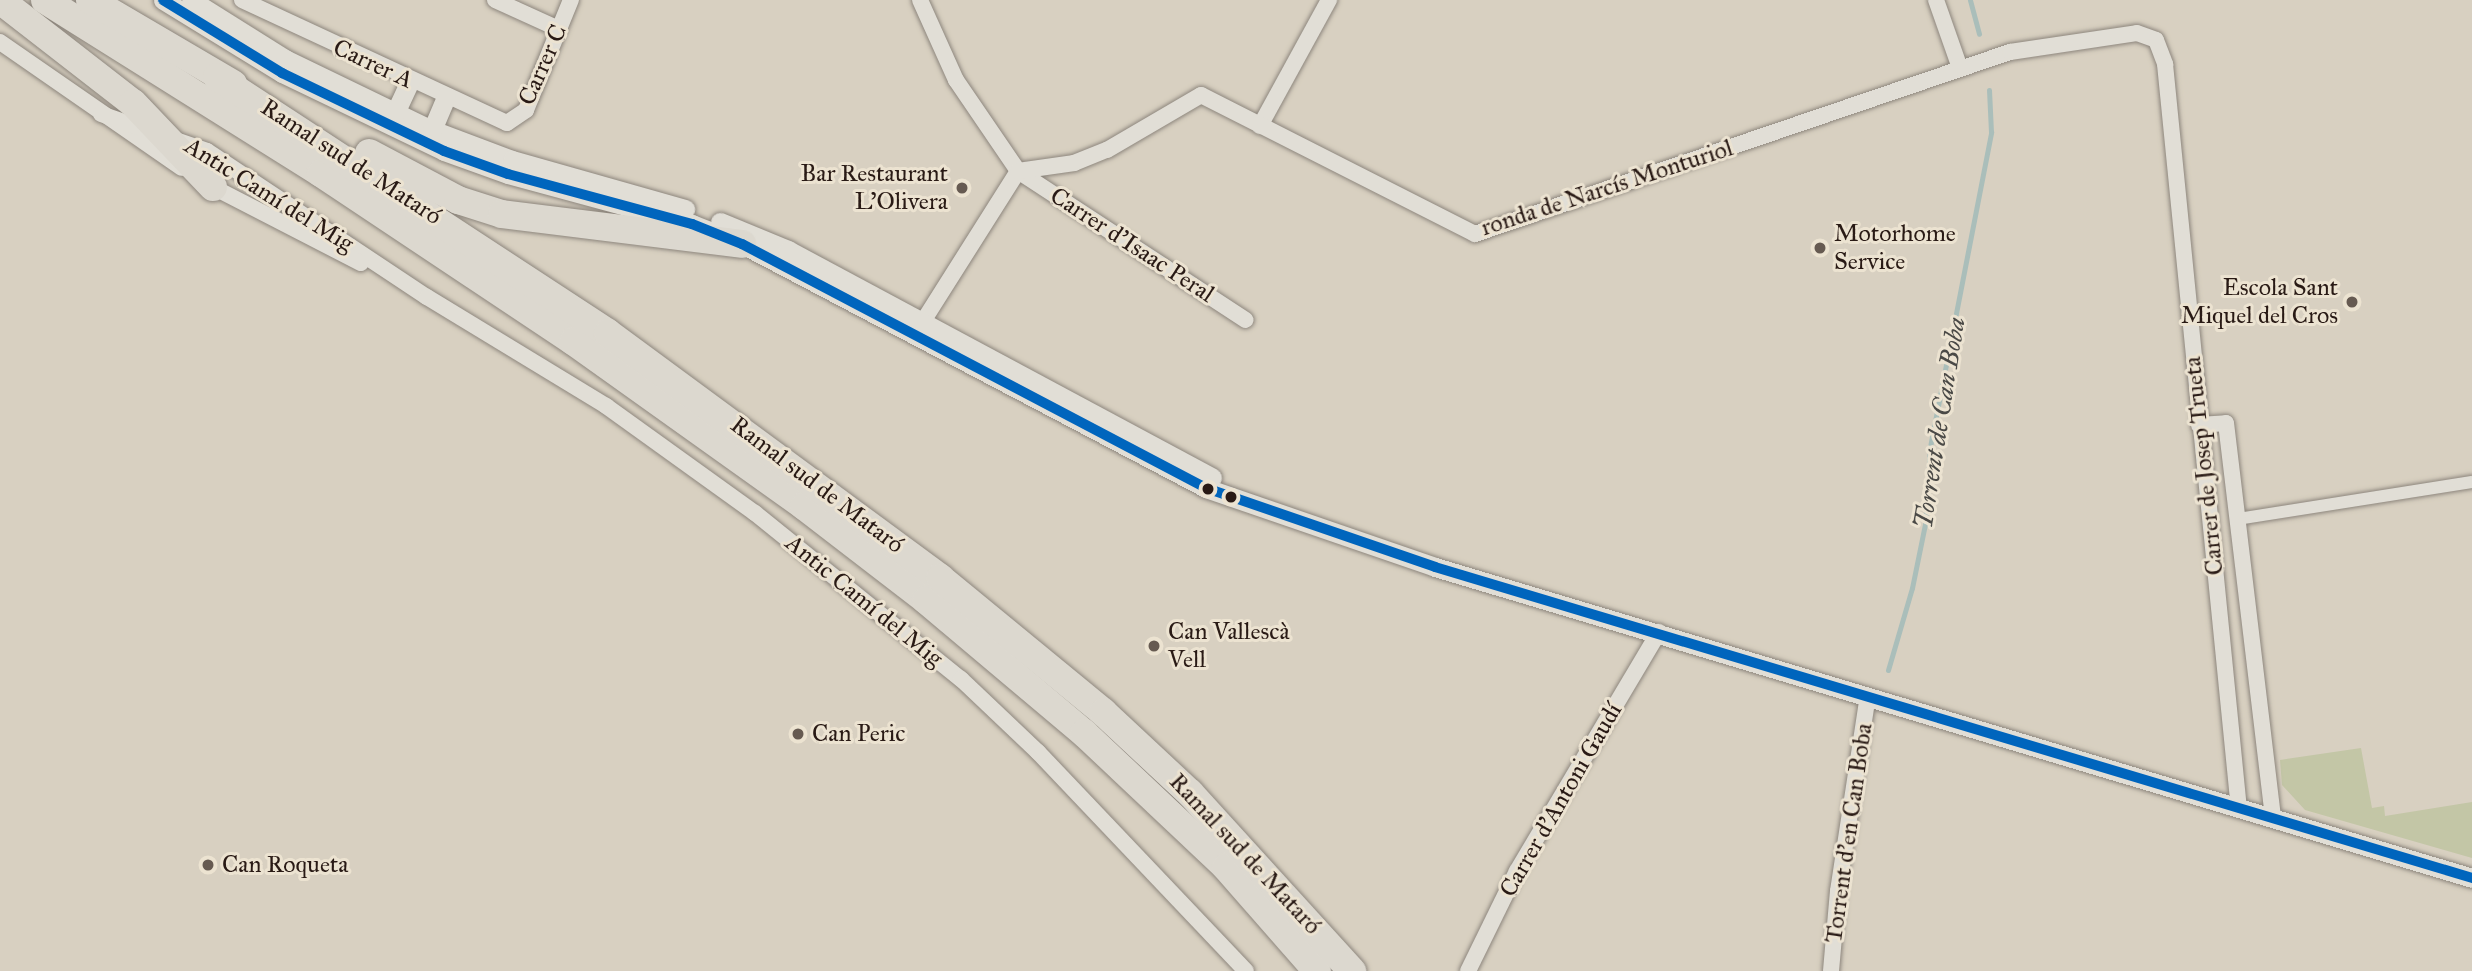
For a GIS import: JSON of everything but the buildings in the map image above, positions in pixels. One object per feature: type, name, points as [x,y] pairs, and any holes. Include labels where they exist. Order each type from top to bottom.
[{"type":"highway","points":[[1,0],[116,88],[213,187]]},
{"type":"highway","points":[[45,0],[321,173],[516,303],[804,506],[926,600],[1084,733],[1226,867],[1317,971]]},
{"type":"highway","points":[[90,0],[217,77],[480,208],[567,225],[742,244]]},
{"type":"highway","name":"Ramal sud de Mataró","points":[[217,77],[608,333],[940,578],[1103,712],[1190,793],[1255,859],[1352,971]]},
{"type":"street","points":[[163,0],[257,58],[387,127],[532,181],[692,224],[742,244],[764,248],[849,292],[922,323],[1269,507]]},
{"type":"street","points":[[191,0],[285,59],[432,130],[512,160],[747,231],[1059,412],[1187,479],[1435,567],[2472,878]]},
{"type":"street","name":"Carrer A","points":[[242,0],[410,81],[507,123]]},
{"type":"street","points":[[495,0],[559,29]]},
{"type":"street","name":"Carrer C","points":[[507,123],[527,110],[571,0]]},
{"type":"street","points":[[920,0],[956,80],[1018,171],[922,323]]},
{"type":"street","points":[[1260,126],[1329,0]]},
{"type":"street","points":[[1936,0],[1960,68]]},
{"type":"street","name":"ronda de Narcís Monturiol","points":[[1018,171],[1074,163],[1107,150],[1201,95],[1475,234],[1960,68],[2058,43],[2137,33],[2156,40]]},
{"type":"street","name":"Carrer de Josep Trueta","points":[[2156,40],[2165,64],[2239,809]]},
{"type":"street","name":"Antic Camí del Mig","points":[[0,42],[101,114],[213,187],[427,297]]},
{"type":"street","points":[[257,58],[278,63],[388,118],[395,113],[410,81]]},
{"type":"street","points":[[432,130],[446,97]]},
{"type":"street","name":"Antic Camí del Mig","points":[[101,114],[207,151],[427,297],[617,414],[755,513],[961,678],[1038,752],[1246,971]]},
{"type":"street","points":[[432,130],[439,139],[532,181]]},
{"type":"street","name":"Carrer d'Isaac Peral","points":[[1018,171],[1246,320]]},
{"type":"street","points":[[922,323],[931,336],[1026,388],[1059,412]]},
{"type":"street","points":[[2199,425],[2226,423],[2273,819]]},
{"type":"street","points":[[2238,519],[2472,482]]},
{"type":"street","name":"Carrer d'Antoni Gaudí","points":[[1468,971],[1517,871],[1659,632]]},
{"type":"street","name":"Torrent d'en Can Boba","points":[[1832,971],[1838,891],[1868,696]]},
{"type":"green space","points":[[2361,748],[2372,808],[2384,806],[2385,816],[2472,802],[2472,858],[2305,810],[2282,785],[2280,760]]},
{"type":"waterway","name":"Torrent de Can Boba","points":[[1970,0],[1979,34]]},
{"type":"waterway","name":"Torrent de Can Boba","points":[[1888,670],[1912,588],[1925,524],[1930,447],[1991,132],[1989,90]]},
{"type":"transit line","points":[[163,0],[282,73],[444,151],[508,174],[692,224],[742,244],[1206,488],[1435,567],[2472,878]]},
{"type":"place","name":"Bar Restaurant L'Olivera","points":[[962,188]]},
{"type":"place","name":"Motorhome Service","points":[[1820,248]]},
{"type":"place","name":"Escola Sant Miquel del Cros","points":[[2352,302]]},
{"type":"place","name":"Can Vallescà Vell","points":[[1154,646]]},
{"type":"place","name":"Can Peric","points":[[798,734]]},
{"type":"place","name":"Can Roqueta","points":[[208,865]]}]
